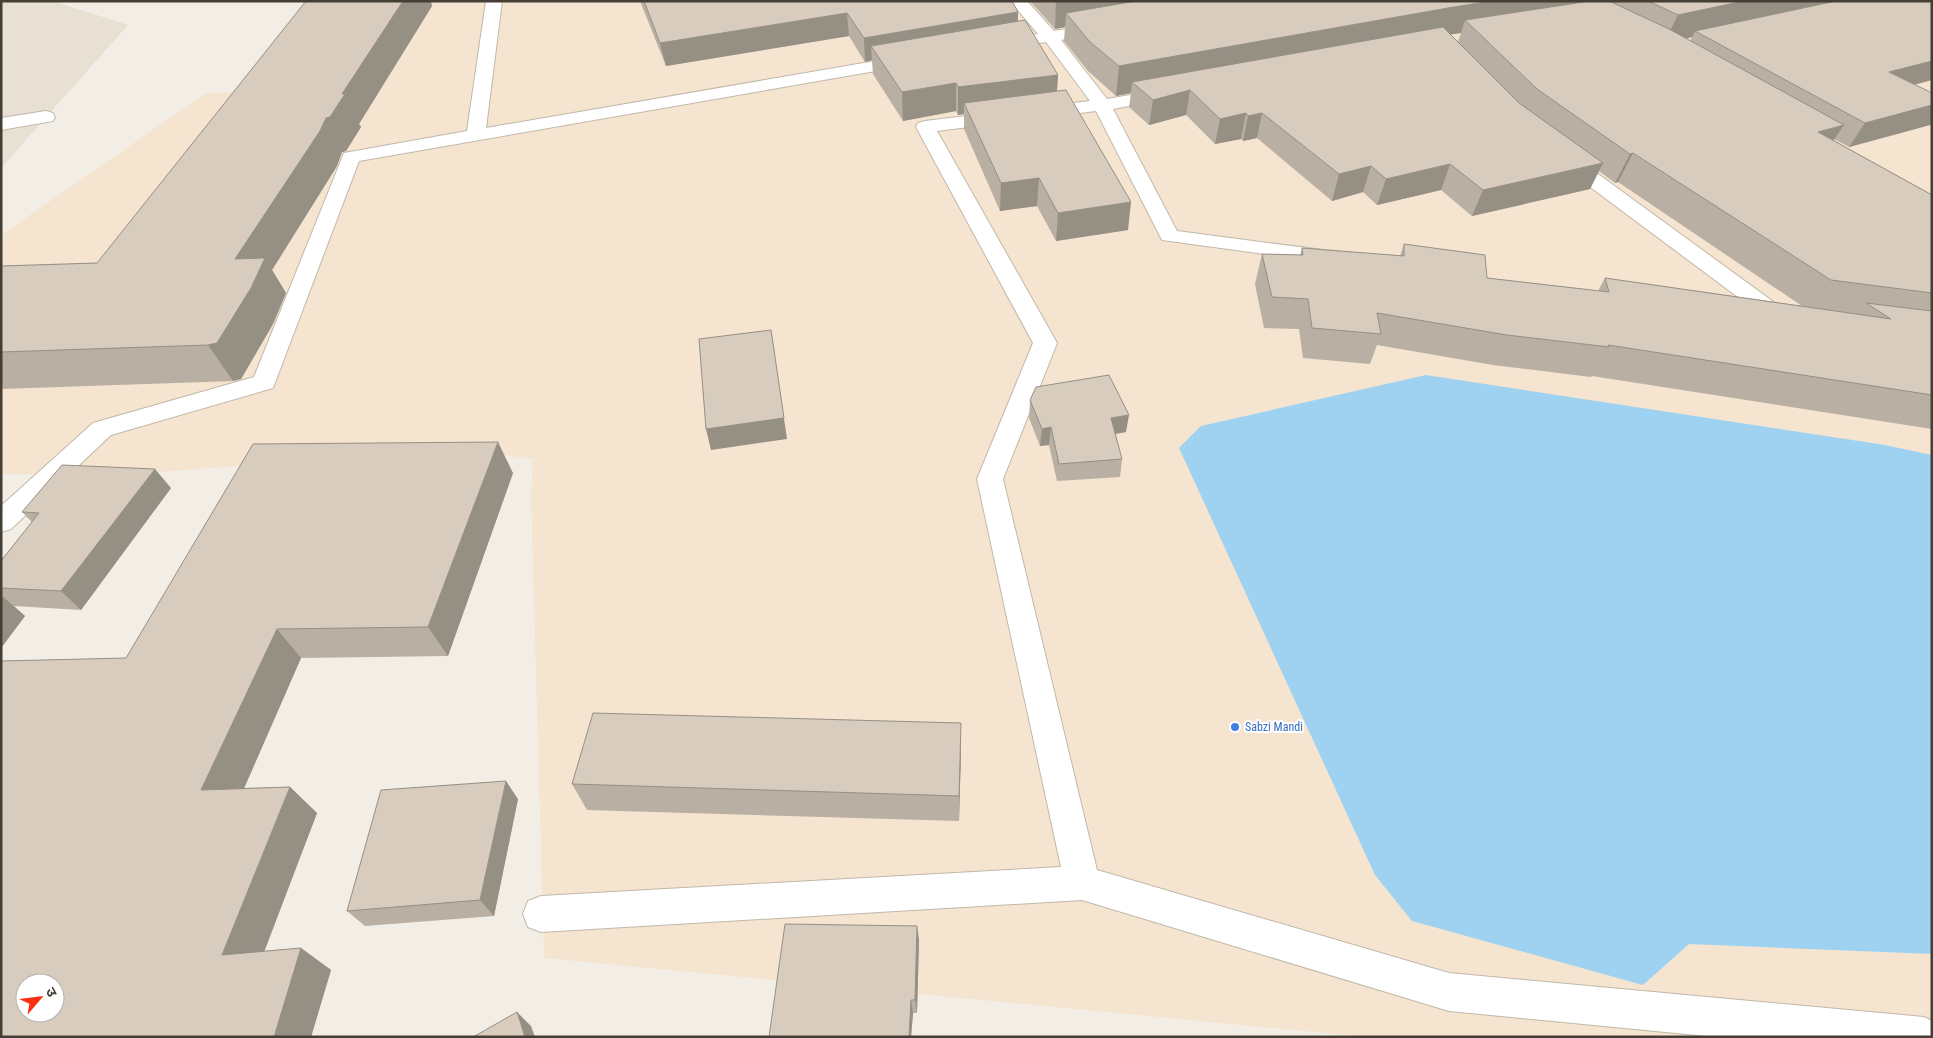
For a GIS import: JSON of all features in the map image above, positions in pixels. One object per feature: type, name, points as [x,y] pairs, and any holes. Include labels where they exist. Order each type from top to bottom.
[{"type":"street","points":[[476,135],[494,1]]},
{"type":"street","points":[[1018,1],[1050,36],[1102,105],[1169,236],[1356,260]]},
{"type":"street","points":[[982,48],[1125,24]]},
{"type":"street","points":[[1,522],[102,428],[264,382],[351,157],[933,56]]},
{"type":"street","points":[[1082,883],[990,479],[1045,344],[925,128],[1102,105],[1189,89]]},
{"type":"street","points":[[1,124],[46,116]]},
{"type":"street","points":[[1549,147],[1788,317],[1739,311]]},
{"type":"street","points":[[541,914],[1082,883],[1449,992],[1924,1037]]},
{"type":"shaded area","points":[[1,1],[53,1],[128,25],[1,168]]},
{"type":"shaded area","name":"Sabzi Mandi","points":[[334,1],[1932,1],[1932,1037],[1367,1037],[544,958],[531,496],[533,459],[463,450],[115,475],[1,474],[1,235],[206,93],[271,92]]},
{"type":"water","points":[[1426,375],[1885,445],[1932,455],[1932,954],[1689,944],[1643,985],[1412,921],[1375,875],[1179,448],[1201,426]]},
{"type":"building","points":[[306,1],[403,1],[342,94],[345,94],[330,117],[326,118],[320,131],[235,259],[265,258],[251,288],[217,343],[208,345],[1,352],[1,266],[97,263]]},
{"type":"building","points":[[644,1],[1012,1],[1018,12],[864,38],[847,13],[660,43]]},
{"type":"building","points":[[1136,1],[1492,1],[1119,66],[1090,42],[1066,13]]},
{"type":"building","points":[[1590,1],[1609,1],[1669,29],[1844,125],[1818,132],[1932,195],[1932,293],[1831,280],[1633,153],[1630,154],[1537,89],[1465,20]]},
{"type":"building","points":[[1648,1],[1744,1],[1678,15]]},
{"type":"building","points":[[1836,1],[1932,1],[1932,61],[1889,72],[1932,93],[1932,105],[1865,123],[1695,31]]},
{"type":"building","points":[[1025,20],[1058,75],[958,87],[956,83],[902,92],[871,46]]},
{"type":"building","points":[[1443,27],[1519,103],[1603,163],[1483,190],[1450,164],[1386,179],[1371,166],[1339,174],[1262,113],[1248,116],[1246,113],[1220,119],[1190,90],[1153,100],[1132,82]]},
{"type":"building","points":[[1066,90],[1131,202],[1058,213],[1039,178],[1001,183],[964,103]]},
{"type":"building","points":[[1404,244],[1485,255],[1487,278],[1609,292],[1605,278],[1891,319],[1866,303],[1932,311],[1932,395],[1608,345],[1609,347],[1507,335],[1377,313],[1381,334],[1312,328],[1308,299],[1272,297],[1262,254],[1303,255],[1302,248],[1404,256]]},
{"type":"building","points":[[771,330],[784,418],[706,429],[699,339]]},
{"type":"building","points":[[1109,375],[1129,415],[1111,418],[1122,459],[1059,464],[1051,427],[1042,429],[1030,400],[1036,387]]},
{"type":"building","points":[[498,442],[428,627],[277,629],[201,790],[290,787],[222,955],[301,948],[274,1037],[1,1037],[1,661],[126,658],[253,444]]},
{"type":"building","points":[[62,465],[155,469],[61,591],[1,588],[1,561],[39,513],[22,512]]},
{"type":"building","points":[[593,713],[961,723],[959,796],[572,784]]},
{"type":"building","points":[[506,781],[480,900],[347,911],[381,790]]},
{"type":"building","points":[[785,924],[917,926],[915,1000],[911,1000],[909,1037],[769,1037]]},
{"type":"building","points":[[517,1012],[525,1037],[473,1037]]},
{"type":"place","name":"Sabzi Mandi","points":[[1235,727]]}]
